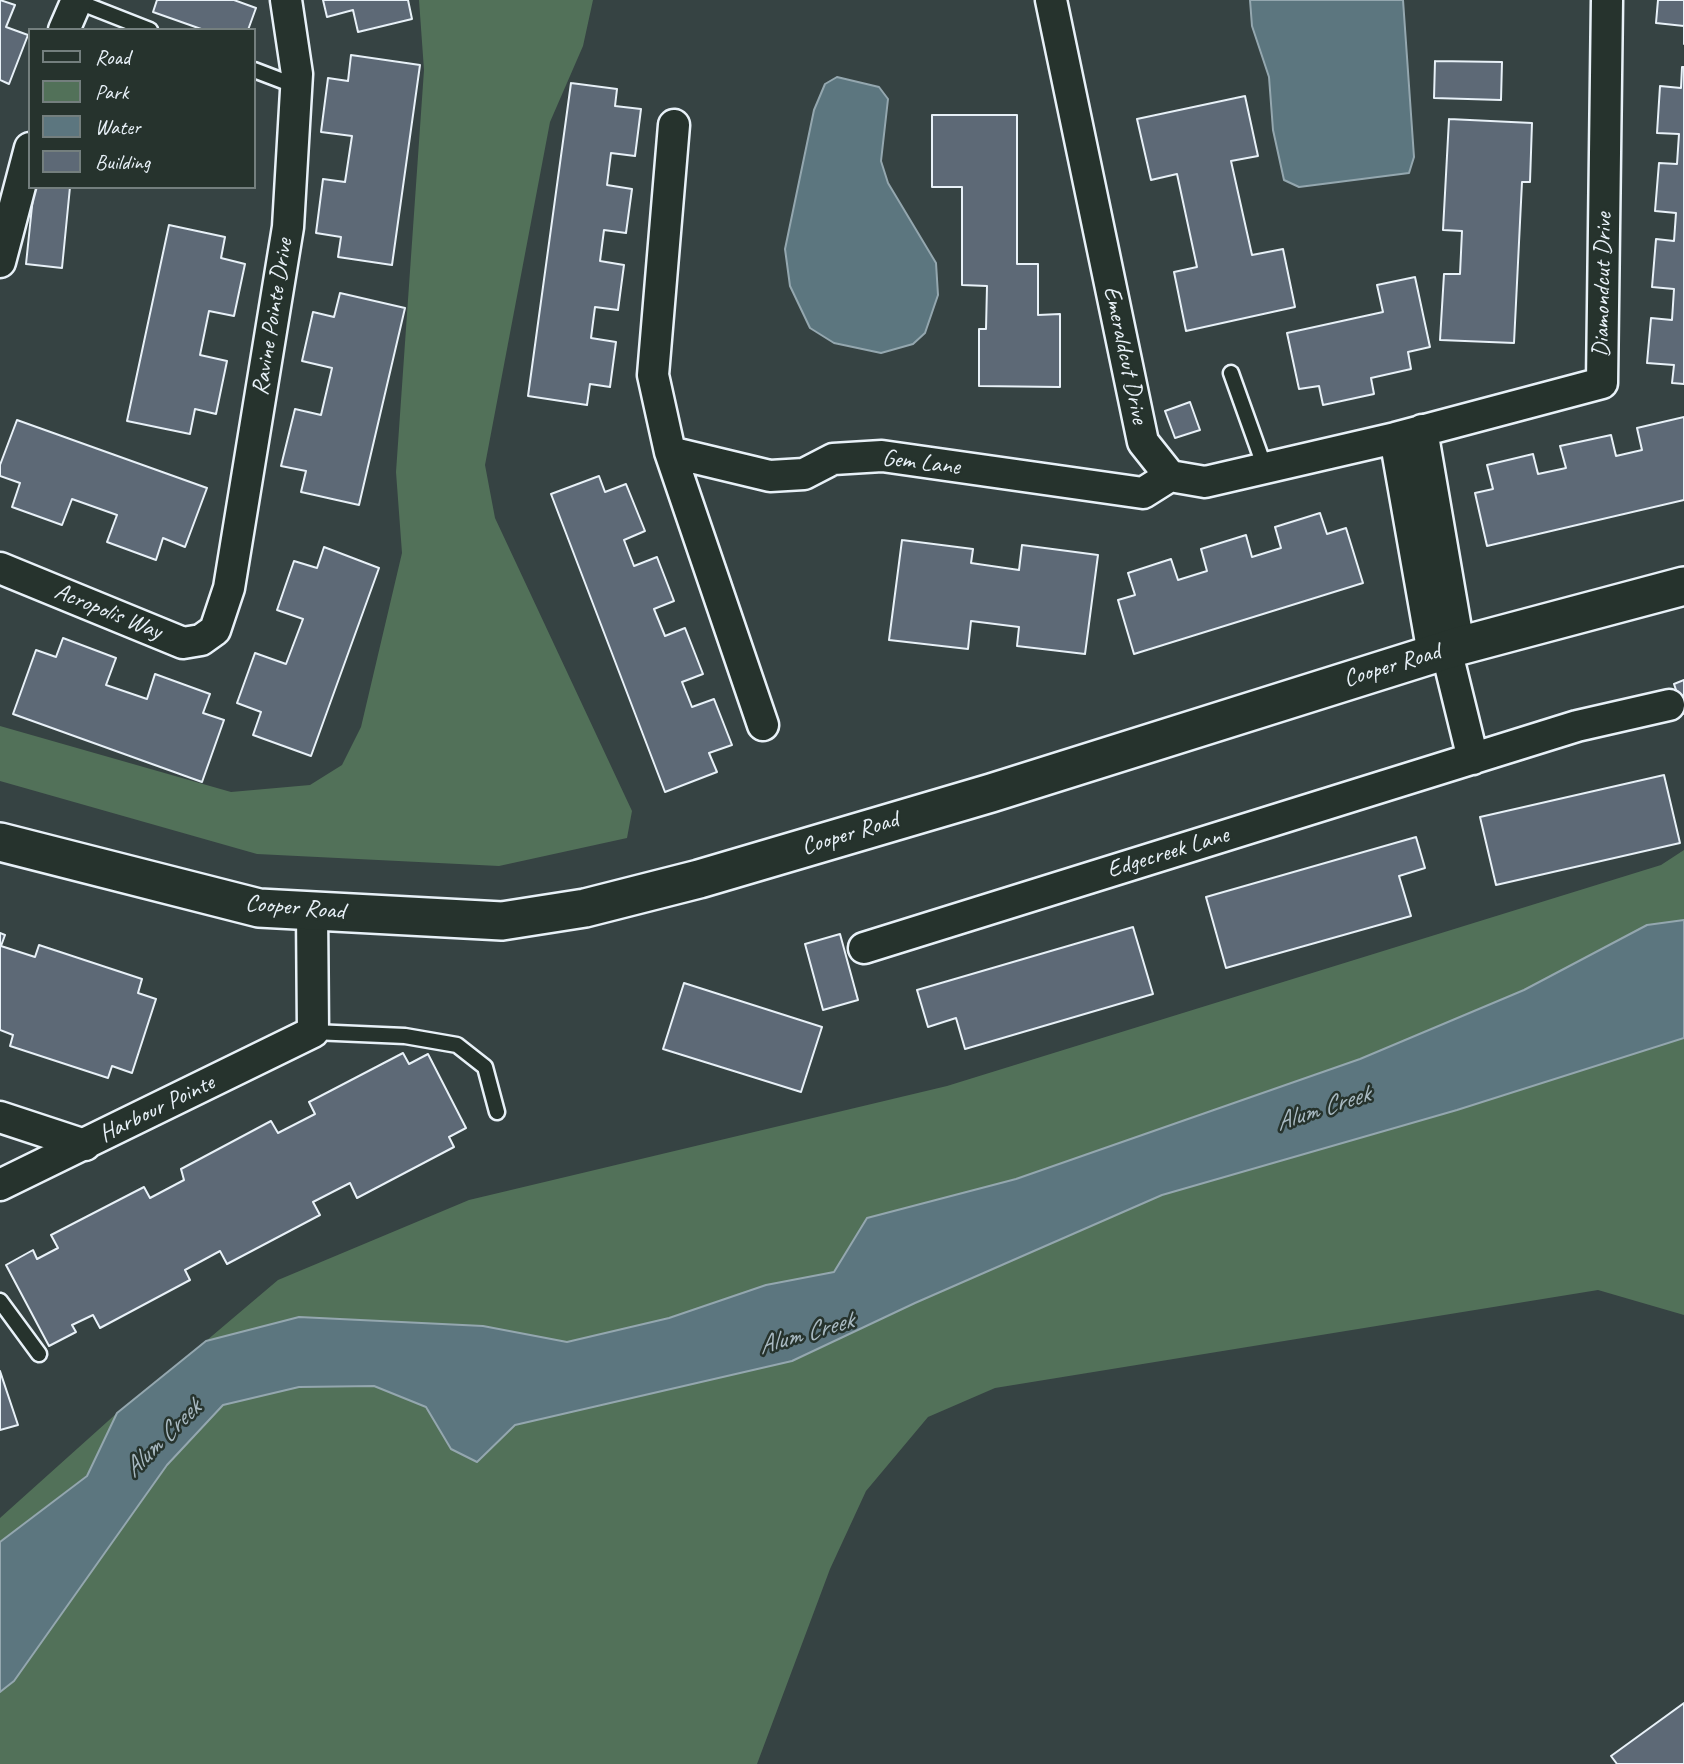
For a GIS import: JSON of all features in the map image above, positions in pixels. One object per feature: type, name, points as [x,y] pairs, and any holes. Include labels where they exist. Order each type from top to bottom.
[{"type":"street","name":"Ravine Pointe Drive","points":[[215,630],[229,589],[288,227],[296,86],[286,0]]},
{"type":"street","name":"Emeraldcut Drive","points":[[1051,0],[1143,442],[1171,475]]},
{"type":"street","name":"Diamondcut Drive","points":[[1408,434],[1602,383],[1607,0]]},
{"type":"street","points":[[65,28],[77,1]]},
{"type":"street","points":[[674,125],[653,375],[670,452],[763,725]]},
{"type":"street","points":[[0,262],[28,156]]},
{"type":"street","points":[[1171,475],[1205,482],[1408,434],[1446,649],[1473,759]]},
{"type":"street","name":"Gem Lane","points":[[670,452],[770,476],[804,474],[833,459],[882,456],[1143,493],[1171,475]]},
{"type":"street","name":"Acropolis Way","points":[[0,568],[183,643],[201,640],[215,630]]},
{"type":"street","name":"Cooper Road","points":[[0,842],[259,908],[502,921],[585,908],[699,879],[978,797],[1446,649],[1684,586]]},
{"type":"street","name":"Edgecreek Lane","points":[[864,948],[1577,726],[1670,705]]},
{"type":"street","points":[[313,911],[313,1032]]},
{"type":"street","name":"Harbour Pointe","points":[[0,1185],[85,1146],[313,1032]]},
{"type":"street","points":[[0,1117],[85,1146]]},
{"type":"lane","points":[[77,1],[145,28]]},
{"type":"lane","points":[[256,71],[296,86]]},
{"type":"lane","points":[[1231,373],[1265,468]]},
{"type":"lane","name":"Harbour Pointe","points":[[313,1032],[405,1037],[457,1045],[485,1067],[497,1112]]},
{"type":"lane","points":[[0,1301],[39,1354]]},
{"type":"green space","points":[[419,0],[593,0],[583,46],[550,122],[485,465],[495,518],[632,811],[627,838],[499,866],[257,854],[0,781],[0,726],[231,792],[310,785],[342,765],[361,727],[402,553],[396,472],[424,70]]},
{"type":"green space","points":[[1684,850],[1684,920],[1647,925],[1524,990],[1360,1059],[1016,1179],[868,1218],[834,1272],[766,1285],[669,1318],[567,1342],[483,1326],[299,1317],[206,1341],[278,1280],[469,1200],[947,1086],[1661,865]]},
{"type":"green space","points":[[1684,1038],[1684,1315],[1598,1290],[995,1388],[928,1417],[866,1491],[830,1569],[757,1764],[0,1764],[0,1692],[14,1681],[167,1465],[223,1405],[299,1387],[374,1386],[426,1407],[451,1449],[477,1462],[515,1425],[792,1361],[915,1303],[1162,1195],[1457,1110]]},
{"type":"green space","points":[[117,1413],[87,1475],[0,1542],[0,1518]]},
{"type":"water","points":[[1250,0],[1403,0],[1414,157],[1409,173],[1299,187],[1284,180],[1273,130],[1269,77],[1252,26]]},
{"type":"water","points":[[837,77],[879,87],[888,99],[881,161],[888,183],[936,263],[938,295],[925,333],[913,344],[881,353],[834,343],[810,328],[790,286],[785,249],[814,110],[825,84]]},
{"type":"water","name":"Alum Creek","points":[[1684,920],[1684,1038],[1457,1110],[1162,1195],[915,1303],[792,1361],[515,1425],[477,1462],[451,1449],[426,1407],[374,1386],[299,1387],[223,1405],[167,1465],[14,1681],[0,1692],[0,1542],[87,1476],[117,1413],[206,1341],[299,1317],[483,1326],[567,1342],[669,1318],[766,1285],[834,1272],[867,1218],[1016,1179],[1360,1059],[1524,990],[1647,925]]},
{"type":"building","points":[[0,0],[15,5],[6,27],[28,35],[9,84],[0,80]]},
{"type":"building","points":[[157,0],[234,0],[256,8],[249,28],[198,28],[153,12]]},
{"type":"building","points":[[323,0],[408,0],[412,19],[358,32],[353,10],[327,17]]},
{"type":"building","points":[[1658,0],[1684,0],[1684,26],[1656,23]]},
{"type":"building","points":[[351,55],[420,65],[392,265],[338,257],[341,237],[316,233],[323,179],[345,182],[352,136],[321,132],[328,78],[348,81]]},
{"type":"building","points":[[1435,61],[1502,62],[1501,100],[1434,98]]},
{"type":"building","points":[[1682,67],[1684,384],[1672,383],[1674,365],[1647,363],[1651,318],[1672,320],[1674,289],[1652,287],[1656,239],[1674,241],[1676,213],[1655,211],[1659,163],[1677,164],[1679,134],[1657,133],[1660,86],[1681,88]]},
{"type":"building","points":[[571,83],[617,89],[615,106],[641,109],[635,156],[611,153],[607,185],[632,189],[626,233],[604,230],[600,261],[624,265],[618,310],[595,307],[591,338],[616,342],[610,387],[590,384],[587,405],[528,396]]},
{"type":"building","points":[[1245,96],[1258,156],[1231,161],[1252,255],[1283,249],[1295,307],[1186,331],[1174,272],[1197,267],[1177,174],[1151,180],[1137,119]]},
{"type":"building","points":[[932,115],[1017,115],[1017,264],[1038,264],[1038,315],[1060,314],[1060,387],[979,386],[979,329],[986,329],[987,286],[962,285],[962,187],[932,187]]},
{"type":"building","points":[[1449,119],[1532,123],[1530,182],[1522,182],[1514,343],[1440,340],[1444,274],[1460,274],[1462,231],[1443,230]]},
{"type":"building","points":[[34,189],[70,189],[62,268],[26,264]]},
{"type":"building","points":[[169,225],[225,237],[221,258],[245,264],[234,316],[209,311],[200,355],[227,361],[216,414],[195,409],[190,434],[127,421]]},
{"type":"building","points":[[1415,277],[1430,347],[1408,352],[1411,369],[1371,378],[1374,394],[1323,405],[1319,386],[1299,389],[1287,333],[1383,312],[1377,285]]},
{"type":"building","points":[[340,293],[405,308],[359,505],[301,492],[306,471],[281,466],[295,409],[321,415],[332,368],[302,361],[313,312],[334,317]]},
{"type":"building","points":[[1190,402],[1200,430],[1175,438],[1165,411]]},
{"type":"building","points":[[1684,417],[1684,500],[1487,546],[1475,493],[1493,489],[1487,465],[1533,454],[1538,474],[1566,468],[1560,446],[1611,435],[1616,456],[1642,450],[1637,428]]},
{"type":"building","points":[[17,420],[207,488],[185,547],[163,538],[156,560],[107,542],[117,515],[72,499],[62,525],[12,507],[20,483],[0,476],[0,465]]},
{"type":"building","points":[[599,476],[605,492],[626,484],[645,531],[624,540],[634,566],[657,557],[674,601],[654,609],[665,636],[685,628],[703,674],[682,682],[692,707],[714,699],[732,745],[709,753],[717,772],[665,792],[551,494]]},
{"type":"building","points":[[1320,513],[1327,534],[1346,528],[1363,583],[1134,654],[1118,600],[1135,595],[1128,573],[1171,559],[1178,580],[1207,571],[1201,549],[1246,535],[1252,557],[1281,548],[1275,527]]},
{"type":"building","points":[[902,540],[973,549],[971,563],[1019,570],[1022,545],[1098,555],[1085,654],[1017,646],[1019,627],[971,621],[968,649],[889,640]]},
{"type":"building","points":[[324,547],[379,568],[311,756],[253,735],[261,712],[237,703],[255,653],[286,664],[303,619],[277,610],[294,561],[317,568]]},
{"type":"building","points":[[63,638],[116,658],[106,685],[147,699],[155,674],[210,694],[203,713],[224,720],[202,782],[13,714],[36,650],[56,657]]},
{"type":"building","points":[[1684,680],[1684,714],[1674,684]]},
{"type":"building","points":[[1664,775],[1680,843],[1496,885],[1480,817]]},
{"type":"building","points":[[1416,837],[1425,868],[1399,876],[1411,916],[1226,968],[1206,897]]},
{"type":"building","points":[[1133,927],[1153,994],[965,1049],[956,1018],[928,1027],[917,990]]},
{"type":"building","points":[[0,933],[5,935],[1,946],[35,957],[39,945],[142,979],[138,993],[156,999],[132,1073],[112,1066],[108,1078],[10,1046],[13,1035],[0,1030]]},
{"type":"building","points":[[840,934],[858,1000],[823,1010],[805,944]]},
{"type":"building","points":[[684,983],[822,1027],[801,1092],[663,1049]]},
{"type":"building","points":[[403,1053],[409,1064],[428,1054],[466,1128],[449,1137],[454,1147],[357,1198],[350,1183],[313,1202],[320,1215],[227,1264],[220,1251],[185,1270],[190,1280],[100,1328],[93,1315],[72,1325],[76,1332],[49,1346],[6,1265],[33,1250],[37,1259],[58,1248],[51,1235],[144,1187],[150,1198],[184,1180],[181,1169],[271,1121],[278,1133],[315,1114],[309,1102]]},
{"type":"building","points":[[0,1371],[18,1425],[0,1430]]},
{"type":"building","points":[[1684,1703],[1684,1764],[1617,1764],[1611,1756]]}]
